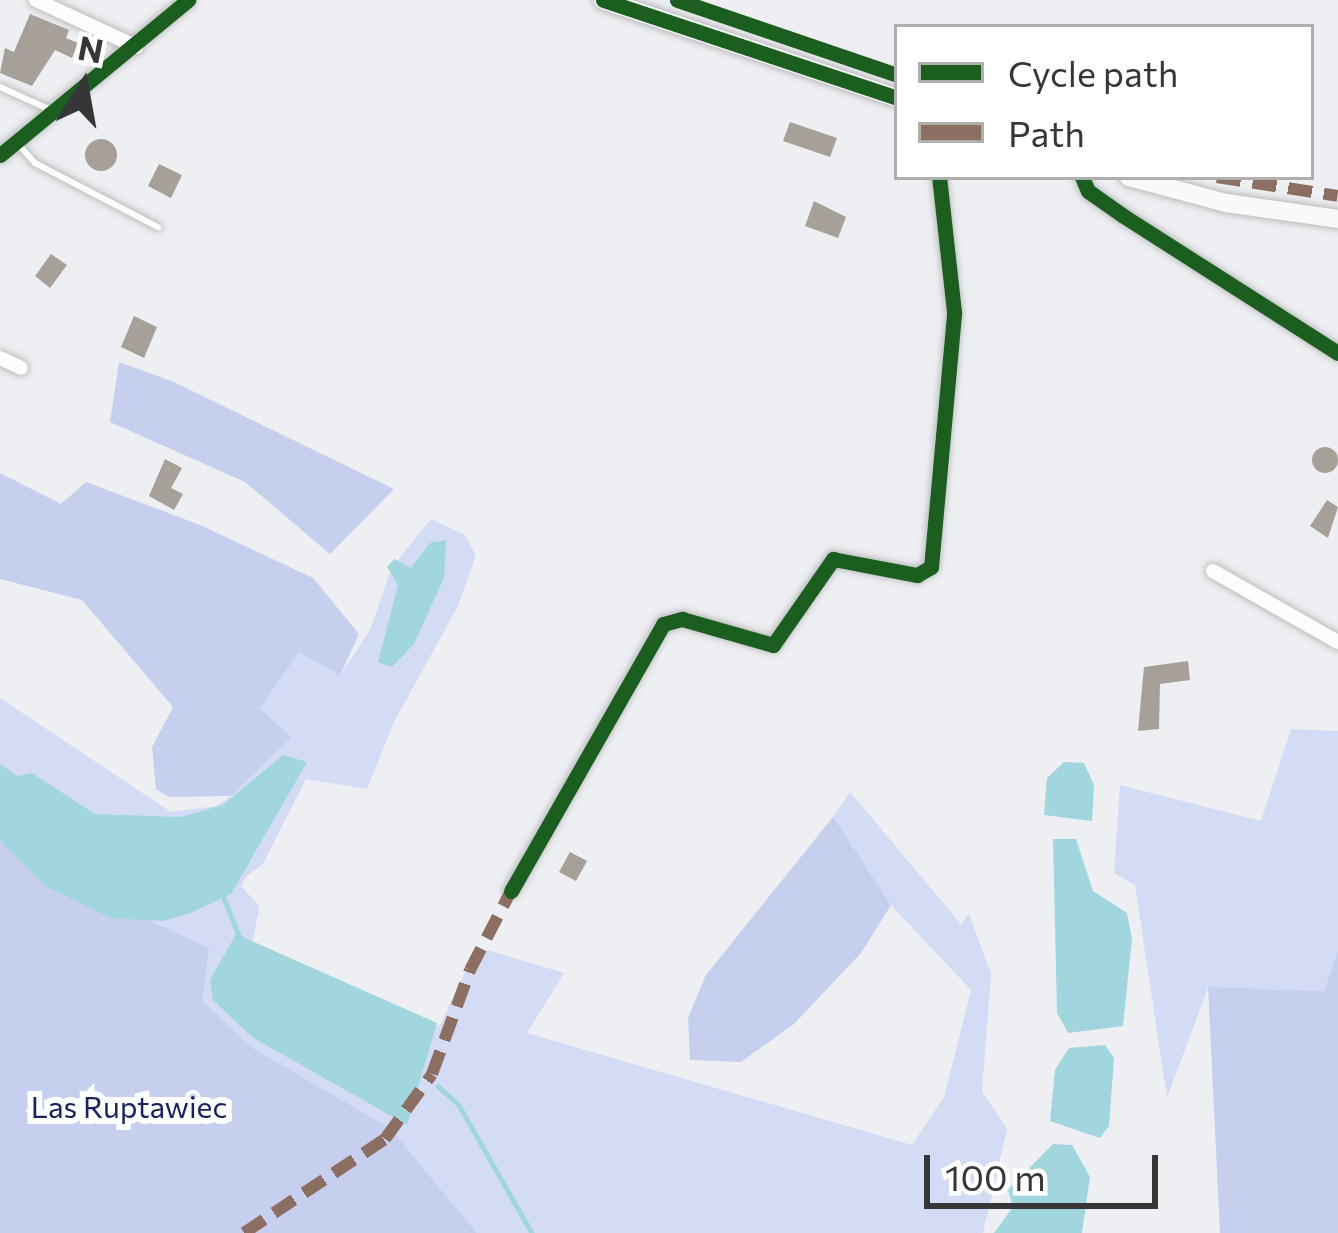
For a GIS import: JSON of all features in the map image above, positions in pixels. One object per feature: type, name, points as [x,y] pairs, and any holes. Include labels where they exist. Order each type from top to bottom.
[{"type":"street","points":[[36,0],[137,47]]},
{"type":"street","points":[[0,155],[137,47],[188,0]]},
{"type":"street","points":[[603,0],[894,97]]},
{"type":"street","points":[[511,891],[663,624],[682,619],[773,645],[833,559],[917,575],[931,567],[954,312],[939,180]]},
{"type":"street","points":[[1083,180],[1088,191],[1122,215],[1338,353]]},
{"type":"street","points":[[1142,180],[1226,202],[1338,219]]},
{"type":"street","points":[[0,358],[21,368]]},
{"type":"street","points":[[1213,571],[1338,642]]},
{"type":"lane","points":[[0,87],[56,112]]},
{"type":"lane","points":[[17,143],[35,164],[158,227]]},
{"type":"shaded area","points":[[431,519],[465,535],[476,555],[458,606],[394,722],[367,789],[306,779],[263,864],[246,877],[241,886],[260,907],[251,946],[421,1027],[440,1025],[477,947],[564,973],[527,1033],[912,1145],[944,1097],[971,990],[891,905],[849,845],[833,817],[850,792],[961,924],[969,914],[991,974],[982,1091],[1007,1129],[983,1233],[477,1233],[390,1128],[251,1047],[52,876],[0,818],[0,698],[171,812],[216,806],[231,796],[290,737],[260,708],[283,667],[299,651],[341,674],[370,630],[392,567]]},
{"type":"shaded area","points":[[446,540],[444,578],[414,644],[392,667],[378,662],[398,585],[387,567],[394,559],[411,568],[430,543]]},
{"type":"shaded area","points":[[1291,729],[1338,731],[1338,950],[1325,991],[1208,988],[1167,1098],[1135,885],[1114,873],[1120,785],[1261,821]]},
{"type":"shaded area","points":[[283,755],[307,762],[231,894],[164,921],[111,918],[46,887],[0,840],[0,764],[17,776],[32,773],[95,814],[180,817],[223,805]]},
{"type":"shaded area","points":[[1064,762],[1084,763],[1094,785],[1092,821],[1044,815],[1047,778]]},
{"type":"shaded area","points":[[1053,839],[1076,839],[1093,891],[1127,913],[1132,939],[1123,1026],[1068,1033],[1057,1013]]},
{"type":"shaded area","points":[[236,934],[437,1023],[407,1125],[252,1037],[213,1000],[210,980]]},
{"type":"shaded area","points":[[1105,1045],[1114,1058],[1109,1126],[1100,1138],[1050,1121],[1055,1070],[1069,1048]]},
{"type":"shaded area","points":[[1053,1144],[1072,1145],[1090,1177],[1082,1233],[994,1233],[1013,1207],[1008,1190]]},
{"type":"green space","points":[[119,362],[174,382],[394,489],[330,554],[245,482],[110,422]]},
{"type":"green space","points":[[0,473],[61,504],[86,482],[200,525],[313,578],[359,634],[340,675],[299,652],[260,708],[291,737],[231,796],[169,797],[156,789],[152,747],[173,707],[82,600],[0,579]]},
{"type":"green space","points":[[833,817],[891,905],[861,953],[794,1024],[741,1062],[690,1060],[688,1018],[706,975]]},
{"type":"green space","name":"Las Ruptawiec","points":[[0,818],[52,876],[209,948],[202,1001],[251,1047],[390,1128],[477,1233],[0,1233]]},
{"type":"green space","points":[[1338,950],[1338,1233],[1220,1233],[1208,987],[1324,991]]},
{"type":"building","points":[[30,14],[69,30],[66,38],[78,43],[72,58],[55,50],[32,86],[0,73],[5,48],[14,52]]},
{"type":"building","points":[[790,122],[837,138],[830,157],[783,141]]},
{"type":"building","points":[[101,139],[112,144],[117,155],[112,166],[101,171],[90,166],[85,155],[90,144]]},
{"type":"building","points":[[159,164],[182,175],[171,198],[148,186]]},
{"type":"building","points":[[814,201],[846,217],[838,238],[805,226]]},
{"type":"building","points":[[51,254],[67,265],[50,288],[35,276]]},
{"type":"building","points":[[134,316],[157,327],[144,358],[121,347]]},
{"type":"building","points":[[1325,447],[1338,460],[1325,473],[1312,460]]},
{"type":"building","points":[[165,459],[182,468],[171,488],[183,494],[174,510],[149,496]]},
{"type":"building","points":[[1327,500],[1338,507],[1328,538],[1310,526]]},
{"type":"building","points":[[1188,661],[1190,680],[1160,684],[1159,729],[1138,731],[1144,667]]},
{"type":"building","points":[[570,852],[587,861],[576,881],[559,872]]},
{"type":"waterway","points":[[222,893],[240,938]]},
{"type":"waterway","points":[[438,1086],[459,1105],[532,1233]]},
{"type":"marked path","points":[[1236,180],[1338,196]]},
{"type":"marked path","points":[[244,1233],[385,1139],[432,1074],[470,970],[511,891]]},
{"type":"cycle path","points":[[0,155],[188,0]]},
{"type":"cycle path","points":[[603,0],[894,97]]},
{"type":"cycle path","points":[[677,0],[894,74]]},
{"type":"cycle path","points":[[511,891],[663,624],[682,619],[773,645],[833,559],[917,575],[931,567],[954,312],[939,180]]},
{"type":"cycle path","points":[[1083,180],[1088,191],[1122,215],[1338,353]]}]
